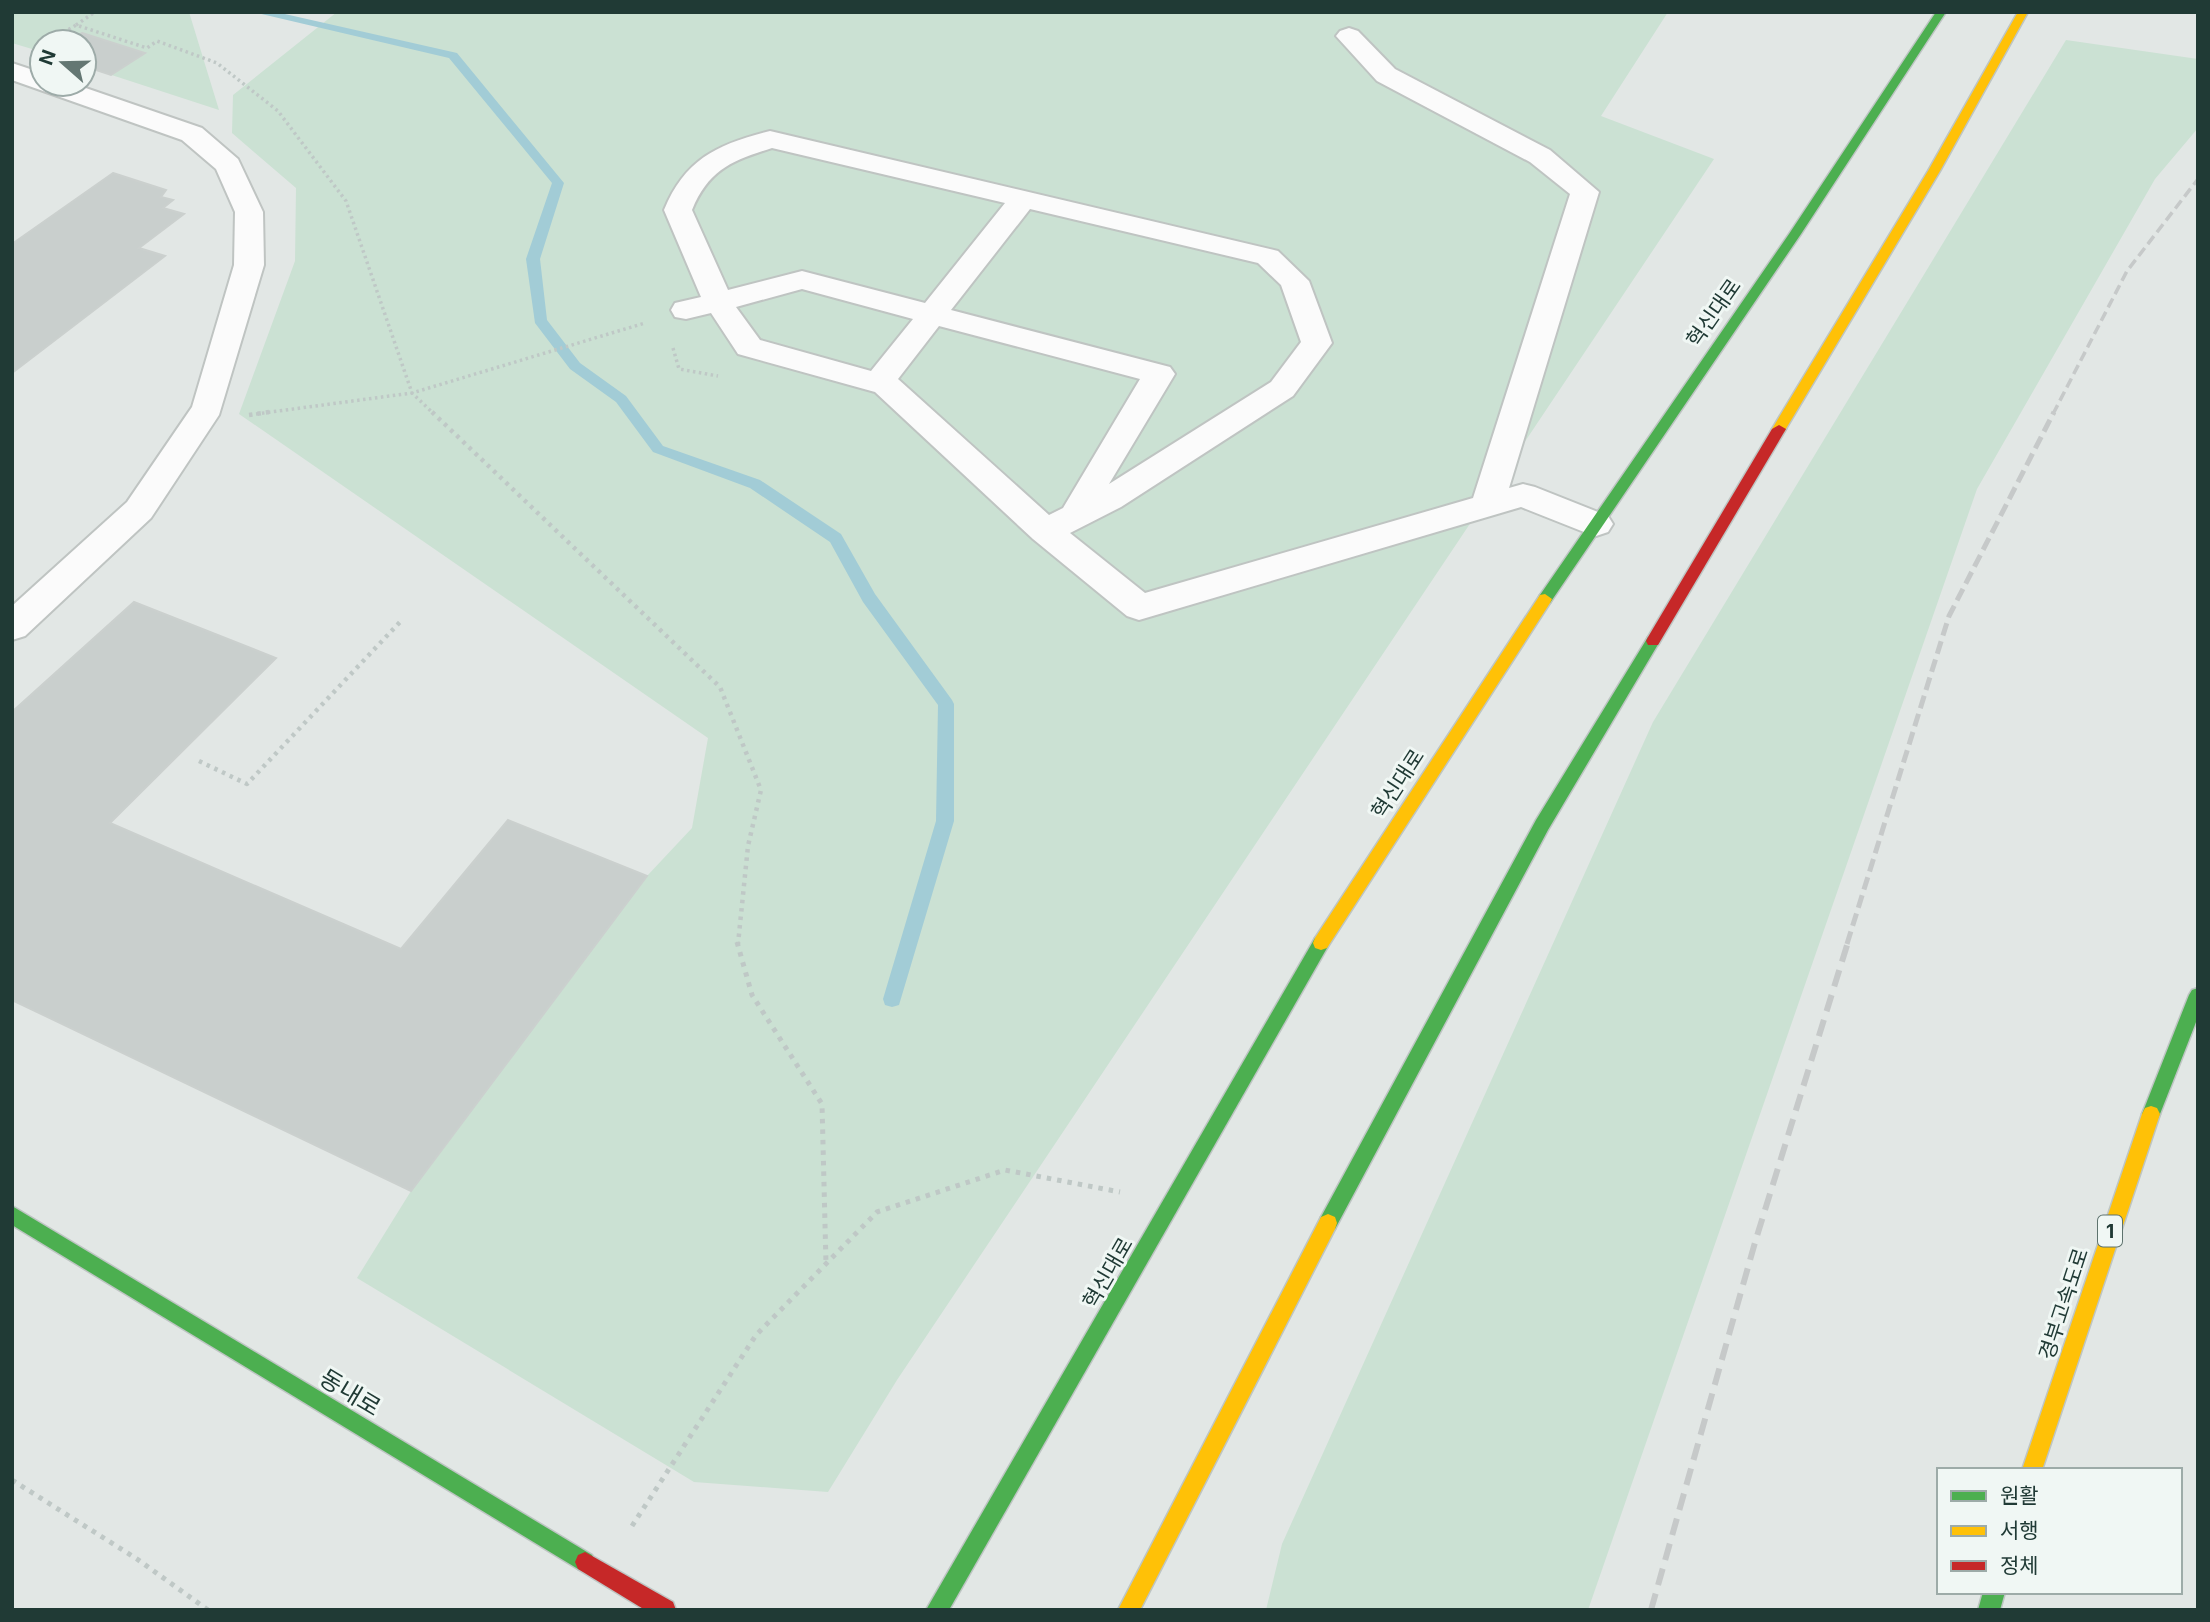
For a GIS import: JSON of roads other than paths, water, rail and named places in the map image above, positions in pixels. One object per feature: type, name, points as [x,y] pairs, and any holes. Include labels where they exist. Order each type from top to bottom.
[{"type":"main road","name":"혁신대로","points":[[937,1610],[1344,904],[1728,328],[1847,160],[1941,12]]},
{"type":"main road","points":[[1129,1610],[1352,1176],[1542,825],[1927,183],[2023,12]]},
{"type":"main road","name":"경부고속도로","points":[[2033,1468],[2160,1086],[2198,995]]},
{"type":"main road","name":"동내로","points":[[12,1215],[665,1610]]},
{"type":"street","points":[[1349,36],[1386,75],[1540,156],[1585,192],[1487,506]]},
{"type":"street","points":[[12,626],[139,510],[200,421],[208,408],[248,265],[248,212],[228,165],[191,134],[89,98]]},
{"type":"street","points":[[1045,531],[1109,499],[1282,389],[1317,343],[1294,282],[1268,257],[770,139],[712,160],[685,188],[678,209],[718,302],[749,347],[886,385],[1045,531],[1139,607],[1523,495],[1596,524]]},
{"type":"street","points":[[878,383],[1023,199]]},
{"type":"street","points":[[686,310],[802,280],[1159,374],[1080,504],[1079,514]]},
{"type":"waterway","points":[[259,12],[453,55],[558,183],[533,259],[540,320],[575,366],[621,399],[658,449],[755,484],[836,538],[869,598],[946,704],[945,821],[892,999]]},
{"type":"railway","points":[[2053,414],[2127,271],[2198,179]]},
{"type":"railway","points":[[1847,944],[1949,616],[2054,412]]},
{"type":"railway","points":[[1651,1610],[1756,1239],[1848,942]]}]
